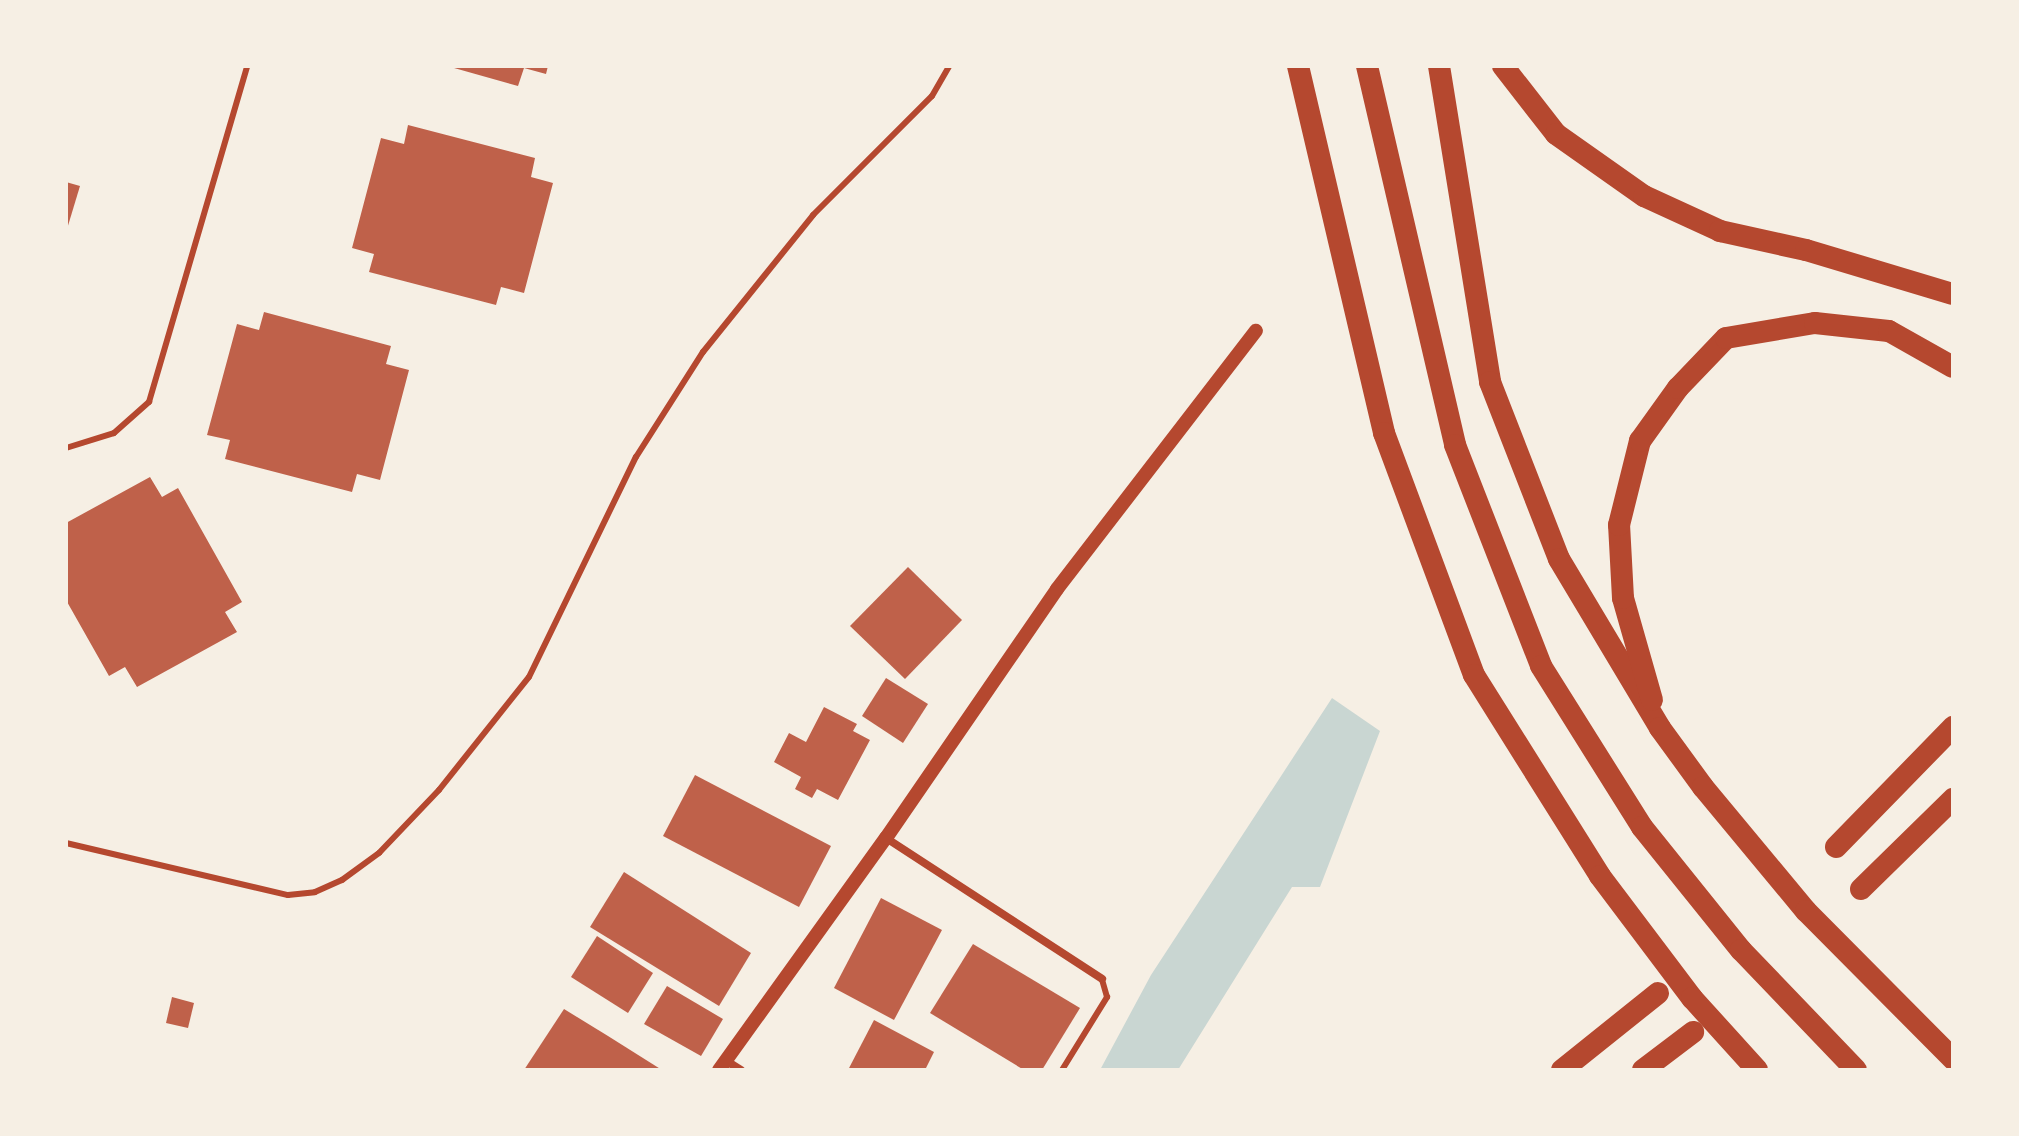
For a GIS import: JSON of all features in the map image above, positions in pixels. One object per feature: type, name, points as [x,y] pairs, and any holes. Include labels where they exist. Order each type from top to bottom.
[{"type":"highway","points":[[1298,66],[1384,433],[1474,675],[1600,876],[1692,998],[1757,1070]]},
{"type":"highway","points":[[1367,66],[1455,445],[1541,666],[1642,827],[1741,950],[1856,1070]]},
{"type":"highway","points":[[1439,66],[1490,382],[1559,559],[1660,728],[1806,911],[1953,1059]]},
{"type":"highway","points":[[1503,66],[1556,134],[1644,196],[1720,231],[1806,250],[1953,294]]},
{"type":"highway","points":[[1660,728],[1623,598],[1619,525],[1640,441],[1678,388],[1726,338],[1815,323],[1889,331],[1953,367]]},
{"type":"highway","points":[[1836,847],[1953,727]]},
{"type":"highway","points":[[1861,889],[1953,799]]},
{"type":"highway","points":[[1562,1070],[1658,993]]},
{"type":"highway","points":[[1643,1070],[1693,1032]]},
{"type":"street","points":[[741,1070],[722,1065],[886,838],[1057,589],[1256,331]]},
{"type":"street","points":[[886,838],[1102,979]]},
{"type":"lane","points":[[66,448],[114,433],[149,402],[247,66]]},
{"type":"lane","points":[[66,843],[288,895],[315,892],[342,880],[379,853],[439,790],[529,677],[636,457],[703,352],[813,215],[932,96],[949,66]]},
{"type":"lane","points":[[1062,1070],[1107,997],[1102,979]]},
{"type":"shaded area","points":[[1332,698],[1380,731],[1320,887],[1292,887],[1178,1070],[1100,1070],[1151,975]]},
{"type":"building","points":[[447,66],[548,66],[546,74],[524,68],[518,86]]},
{"type":"building","points":[[408,125],[535,158],[531,177],[553,183],[524,293],[501,287],[496,305],[369,272],[374,254],[352,248],[381,138],[404,144]]},
{"type":"building","points":[[66,182],[80,186],[67,229],[66,229]]},
{"type":"building","points":[[264,312],[391,346],[386,364],[409,370],[380,480],[357,474],[352,492],[225,459],[230,440],[207,435],[237,324],[259,330]]},
{"type":"building","points":[[150,477],[162,497],[178,488],[242,602],[225,612],[237,632],[137,687],[125,667],[109,676],[66,600],[66,523]]},
{"type":"building","points":[[908,567],[962,620],[905,679],[850,626]]},
{"type":"building","points":[[886,678],[928,704],[903,743],[862,716]]},
{"type":"building","points":[[824,707],[857,724],[853,731],[870,740],[838,800],[817,789],[812,798],[795,789],[801,777],[774,762],[789,733],[806,742]]},
{"type":"building","points":[[695,775],[831,846],[799,907],[663,836]]},
{"type":"building","points":[[624,872],[751,953],[719,1006],[590,927]]},
{"type":"building","points":[[881,898],[942,930],[894,1020],[834,988]]},
{"type":"building","points":[[597,936],[653,973],[628,1013],[571,977]]},
{"type":"building","points":[[973,944],[1080,1008],[1042,1070],[1024,1070],[930,1013]]},
{"type":"building","points":[[667,986],[723,1019],[701,1056],[644,1024]]},
{"type":"building","points":[[172,997],[194,1003],[188,1028],[166,1023]]},
{"type":"building","points":[[564,1009],[608,1036],[662,1070],[524,1070]]},
{"type":"building","points":[[874,1020],[934,1052],[925,1070],[848,1070]]}]
